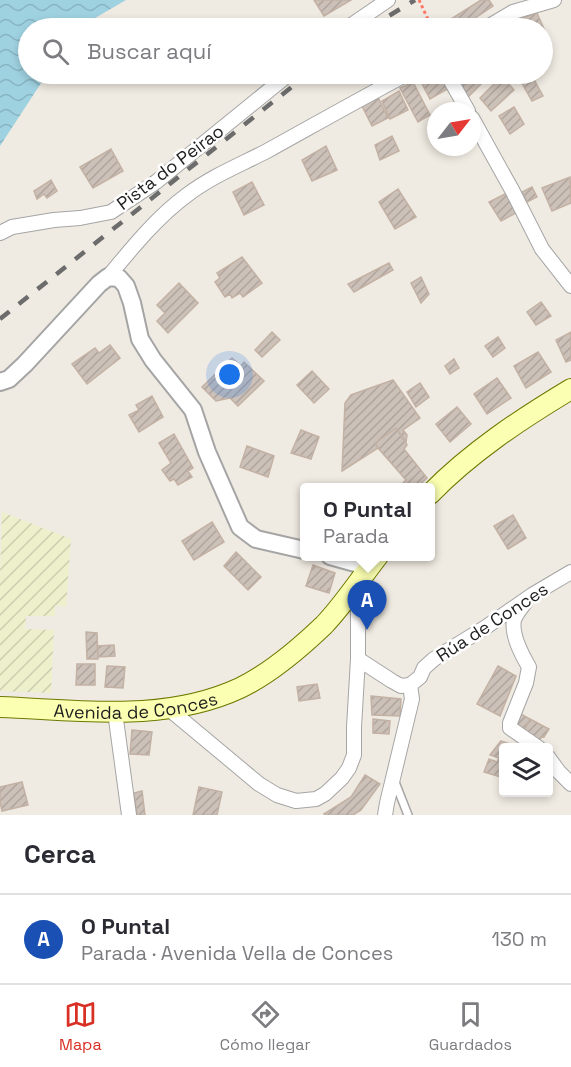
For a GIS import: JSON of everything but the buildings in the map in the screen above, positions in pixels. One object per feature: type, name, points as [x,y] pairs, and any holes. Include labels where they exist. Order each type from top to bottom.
[{"type":"main road","points":[[435,489],[473,455],[533,411],[571,389]]},
{"type":"main road","name":"Avenida de Conces","points":[[0,707],[115,712],[169,709],[211,700],[240,688],[267,672],[298,647],[324,624],[374,562]]},
{"type":"street","points":[[362,18],[388,0]]},
{"type":"street","points":[[503,18],[513,12],[554,0]]},
{"type":"street","name":"Pista do Peirao","points":[[0,233],[12,227],[54,219],[80,218],[111,212],[156,182],[277,84]]},
{"type":"street","points":[[0,382],[9,379],[25,364],[166,212],[187,195],[212,178],[266,152],[388,84]]},
{"type":"street","points":[[453,84],[463,102]]},
{"type":"street","points":[[481,134],[542,249],[571,286]]},
{"type":"street","points":[[108,277],[119,278],[126,286],[140,339],[153,360],[193,410],[207,452],[240,527],[256,539],[300,549]]},
{"type":"street","name":"Rúa de Conces","points":[[410,686],[434,659],[571,572]]},
{"type":"street","points":[[169,709],[259,784],[277,795],[296,801],[316,799],[326,794],[345,773],[354,755],[358,610],[352,591]]},
{"type":"street","points":[[519,651],[514,618],[532,595]]},
{"type":"street","points":[[494,621],[507,633],[529,667],[526,683],[510,728],[533,743]]},
{"type":"street","points":[[358,659],[401,686],[410,686],[412,699],[385,815]]},
{"type":"street","points":[[115,712],[129,815]]},
{"type":"street","points":[[553,763],[571,784]]},
{"type":"lane","points":[[393,777],[408,815]]},
{"type":"path","points":[[419,0],[427,18]]},
{"type":"green space","points":[[2,512],[71,539],[66,607],[55,605],[55,616],[26,616],[25,629],[54,630],[51,693],[0,691]]},
{"type":"water","points":[[0,0],[126,0],[95,18],[18,18],[18,84],[40,84],[0,146]]},
{"type":"railway","points":[[385,18],[415,0]]},
{"type":"railway","points":[[0,319],[295,84]]},
{"type":"place","name":"O Puntal","points":[[367,630]]}]
